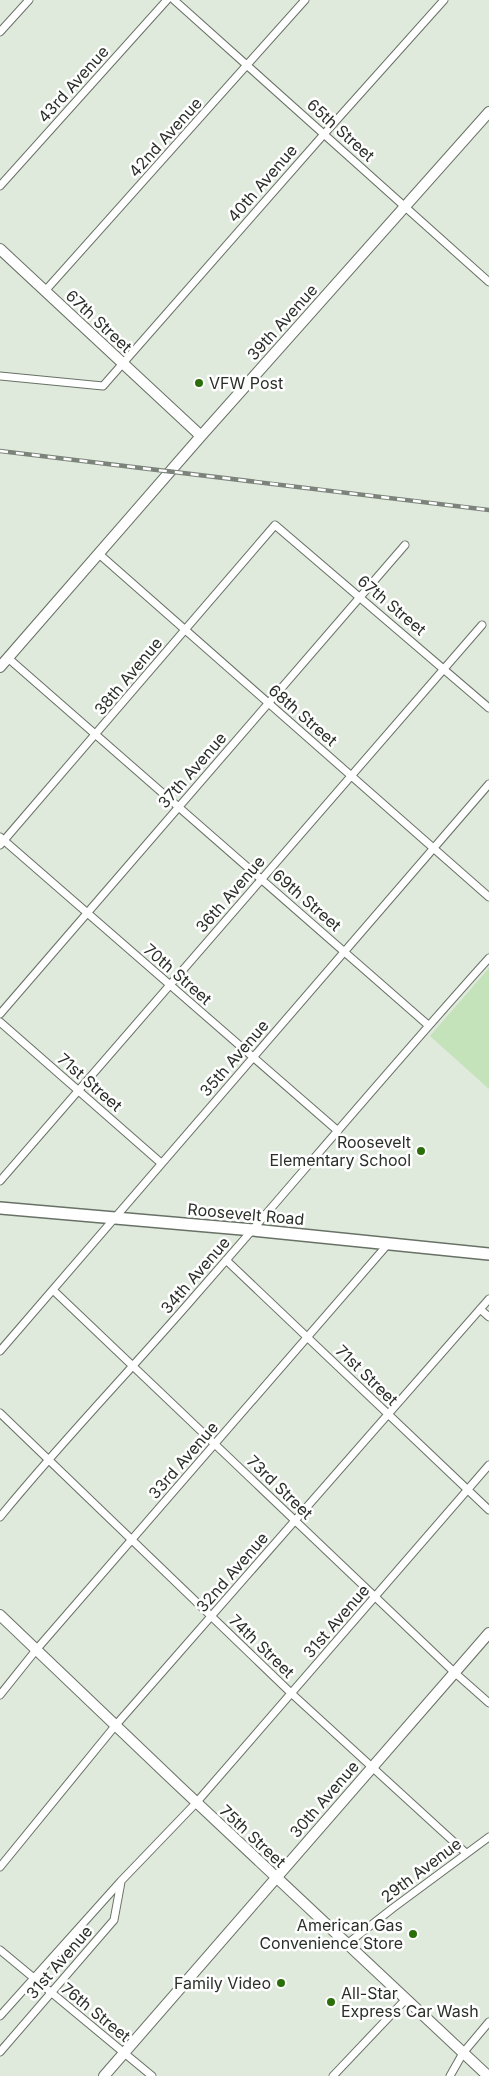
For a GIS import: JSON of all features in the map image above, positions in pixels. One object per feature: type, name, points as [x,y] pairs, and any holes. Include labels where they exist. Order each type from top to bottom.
[{"type":"main road","name":"Roosevelt Road","points":[[0,1208],[116,1217],[489,1254]]},
{"type":"street","points":[[0,32],[30,0]]},
{"type":"street","name":"43rd Avenue","points":[[0,186],[166,0]]},
{"type":"street","name":"65th Street","points":[[174,0],[325,133],[489,282]]},
{"type":"street","name":"42nd Avenue","points":[[45,291],[305,0]]},
{"type":"street","name":"40th Avenue","points":[[0,376],[103,386],[444,0]]},
{"type":"street","name":"39th Avenue","points":[[0,668],[201,436],[489,112]]},
{"type":"street","name":"67th Street","points":[[0,249],[201,436]]},
{"type":"street","name":"67th Street","points":[[275,525],[489,708]]},
{"type":"street","name":"38th Avenue","points":[[1,840],[96,735],[275,525]]},
{"type":"street","name":"37th Avenue","points":[[0,1014],[405,545]]},
{"type":"street","name":"68th Street","points":[[99,554],[489,897]]},
{"type":"street","name":"36th Avenue","points":[[0,1181],[482,625]]},
{"type":"street","name":"69th Street","points":[[8,658],[428,1025]]},
{"type":"street","name":"35th Avenue","points":[[0,1351],[489,784]]},
{"type":"street","name":"70th Street","points":[[1,840],[338,1131]]},
{"type":"street","name":"34th Avenue","points":[[0,1517],[48,1459],[134,1366],[428,1025],[489,958]]},
{"type":"street","name":"71st Street","points":[[0,1022],[161,1163]]},
{"type":"street","name":"33rd Avenue","points":[[0,1695],[36,1650],[388,1244]]},
{"type":"street","name":"71st Street","points":[[226,1260],[489,1510]]},
{"type":"street","name":"73rd Street","points":[[53,1290],[454,1672],[489,1703]]},
{"type":"street","name":"32nd Avenue","points":[[0,1867],[115,1726],[489,1299]]},
{"type":"street","points":[[480,1309],[489,1317]]},
{"type":"street","name":"74th Street","points":[[0,1413],[292,1693],[466,1853]]},
{"type":"street","name":"31st Avenue","points":[[0,2016],[121,1882],[196,1803],[489,1465]]},
{"type":"street","name":"75th Street","points":[[0,1615],[196,1803],[488,2076]]},
{"type":"street","name":"30th Avenue","points":[[104,2076],[489,1633]]},
{"type":"street","name":"29th Avenue","points":[[347,1944],[489,1837]]},
{"type":"street","name":"31st Avenue","points":[[0,2052],[114,1920],[121,1882]]},
{"type":"street","name":"76th Street","points":[[0,1950],[152,2076]]},
{"type":"street","points":[[333,2076],[406,1999]]},
{"type":"street","points":[[450,2076],[463,2053],[489,2022]]},
{"type":"green space","points":[[489,968],[489,1089],[430,1036]]},
{"type":"railway","points":[[0,451],[489,510]]},
{"type":"place","name":"VFW Post","points":[[199,383]]},
{"type":"place","name":"Roosevelt Elementary School","points":[[421,1151]]},
{"type":"place","name":"American Gas Convenience Store","points":[[413,1934]]},
{"type":"place","name":"Family Video","points":[[281,1983]]},
{"type":"place","name":"All-Star Express Car Wash","points":[[331,2002]]}]
